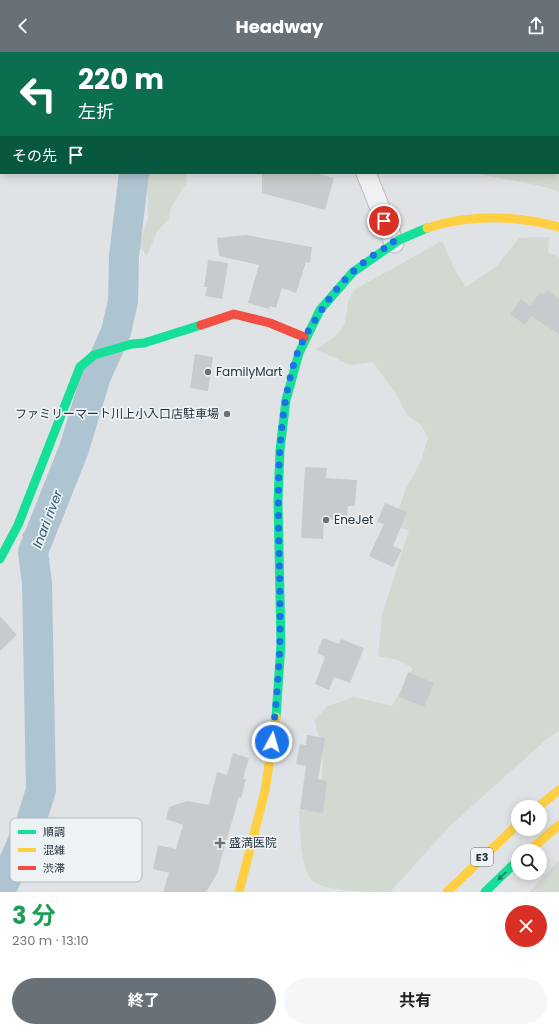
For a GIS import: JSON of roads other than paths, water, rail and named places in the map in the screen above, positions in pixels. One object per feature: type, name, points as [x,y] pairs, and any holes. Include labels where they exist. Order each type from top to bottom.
[{"type":"main road","points":[[239,892],[260,809],[271,756],[281,654],[279,464],[283,419],[296,357],[304,337],[333,292],[360,266],[378,251],[412,233],[452,220],[512,217],[559,227]]},
{"type":"main road","points":[[0,559],[18,525],[80,367],[94,355],[132,344],[144,343],[234,314],[270,323],[304,337]]},
{"type":"main road","points":[[547,800],[559,790]]},
{"type":"main road","points":[[537,844],[559,825]]},
{"type":"main road","name":"E3","points":[[447,892],[511,831]]},
{"type":"main road","name":"E3","points":[[485,892],[511,867]]},
{"type":"street","points":[[366,174],[394,243]]},
{"type":"waterway","name":"Inari river","points":[[32,818],[41,790],[37,583],[33,552],[74,449],[96,376],[116,332],[123,301],[124,256],[134,174]]},
{"type":"waterway","points":[[25,535],[41,531]]},
{"type":"waterway","name":"Inari river","points":[[0,892],[10,870]]},
{"type":"place","name":"FamilyMart","points":[[208,372]]},
{"type":"place","name":"ファミリーマート川上小入口店駐車場","points":[[227,414]]},
{"type":"place","name":"EneJet","points":[[326,520]]},
{"type":"place","name":"盛満医院","points":[[220,843]]}]
